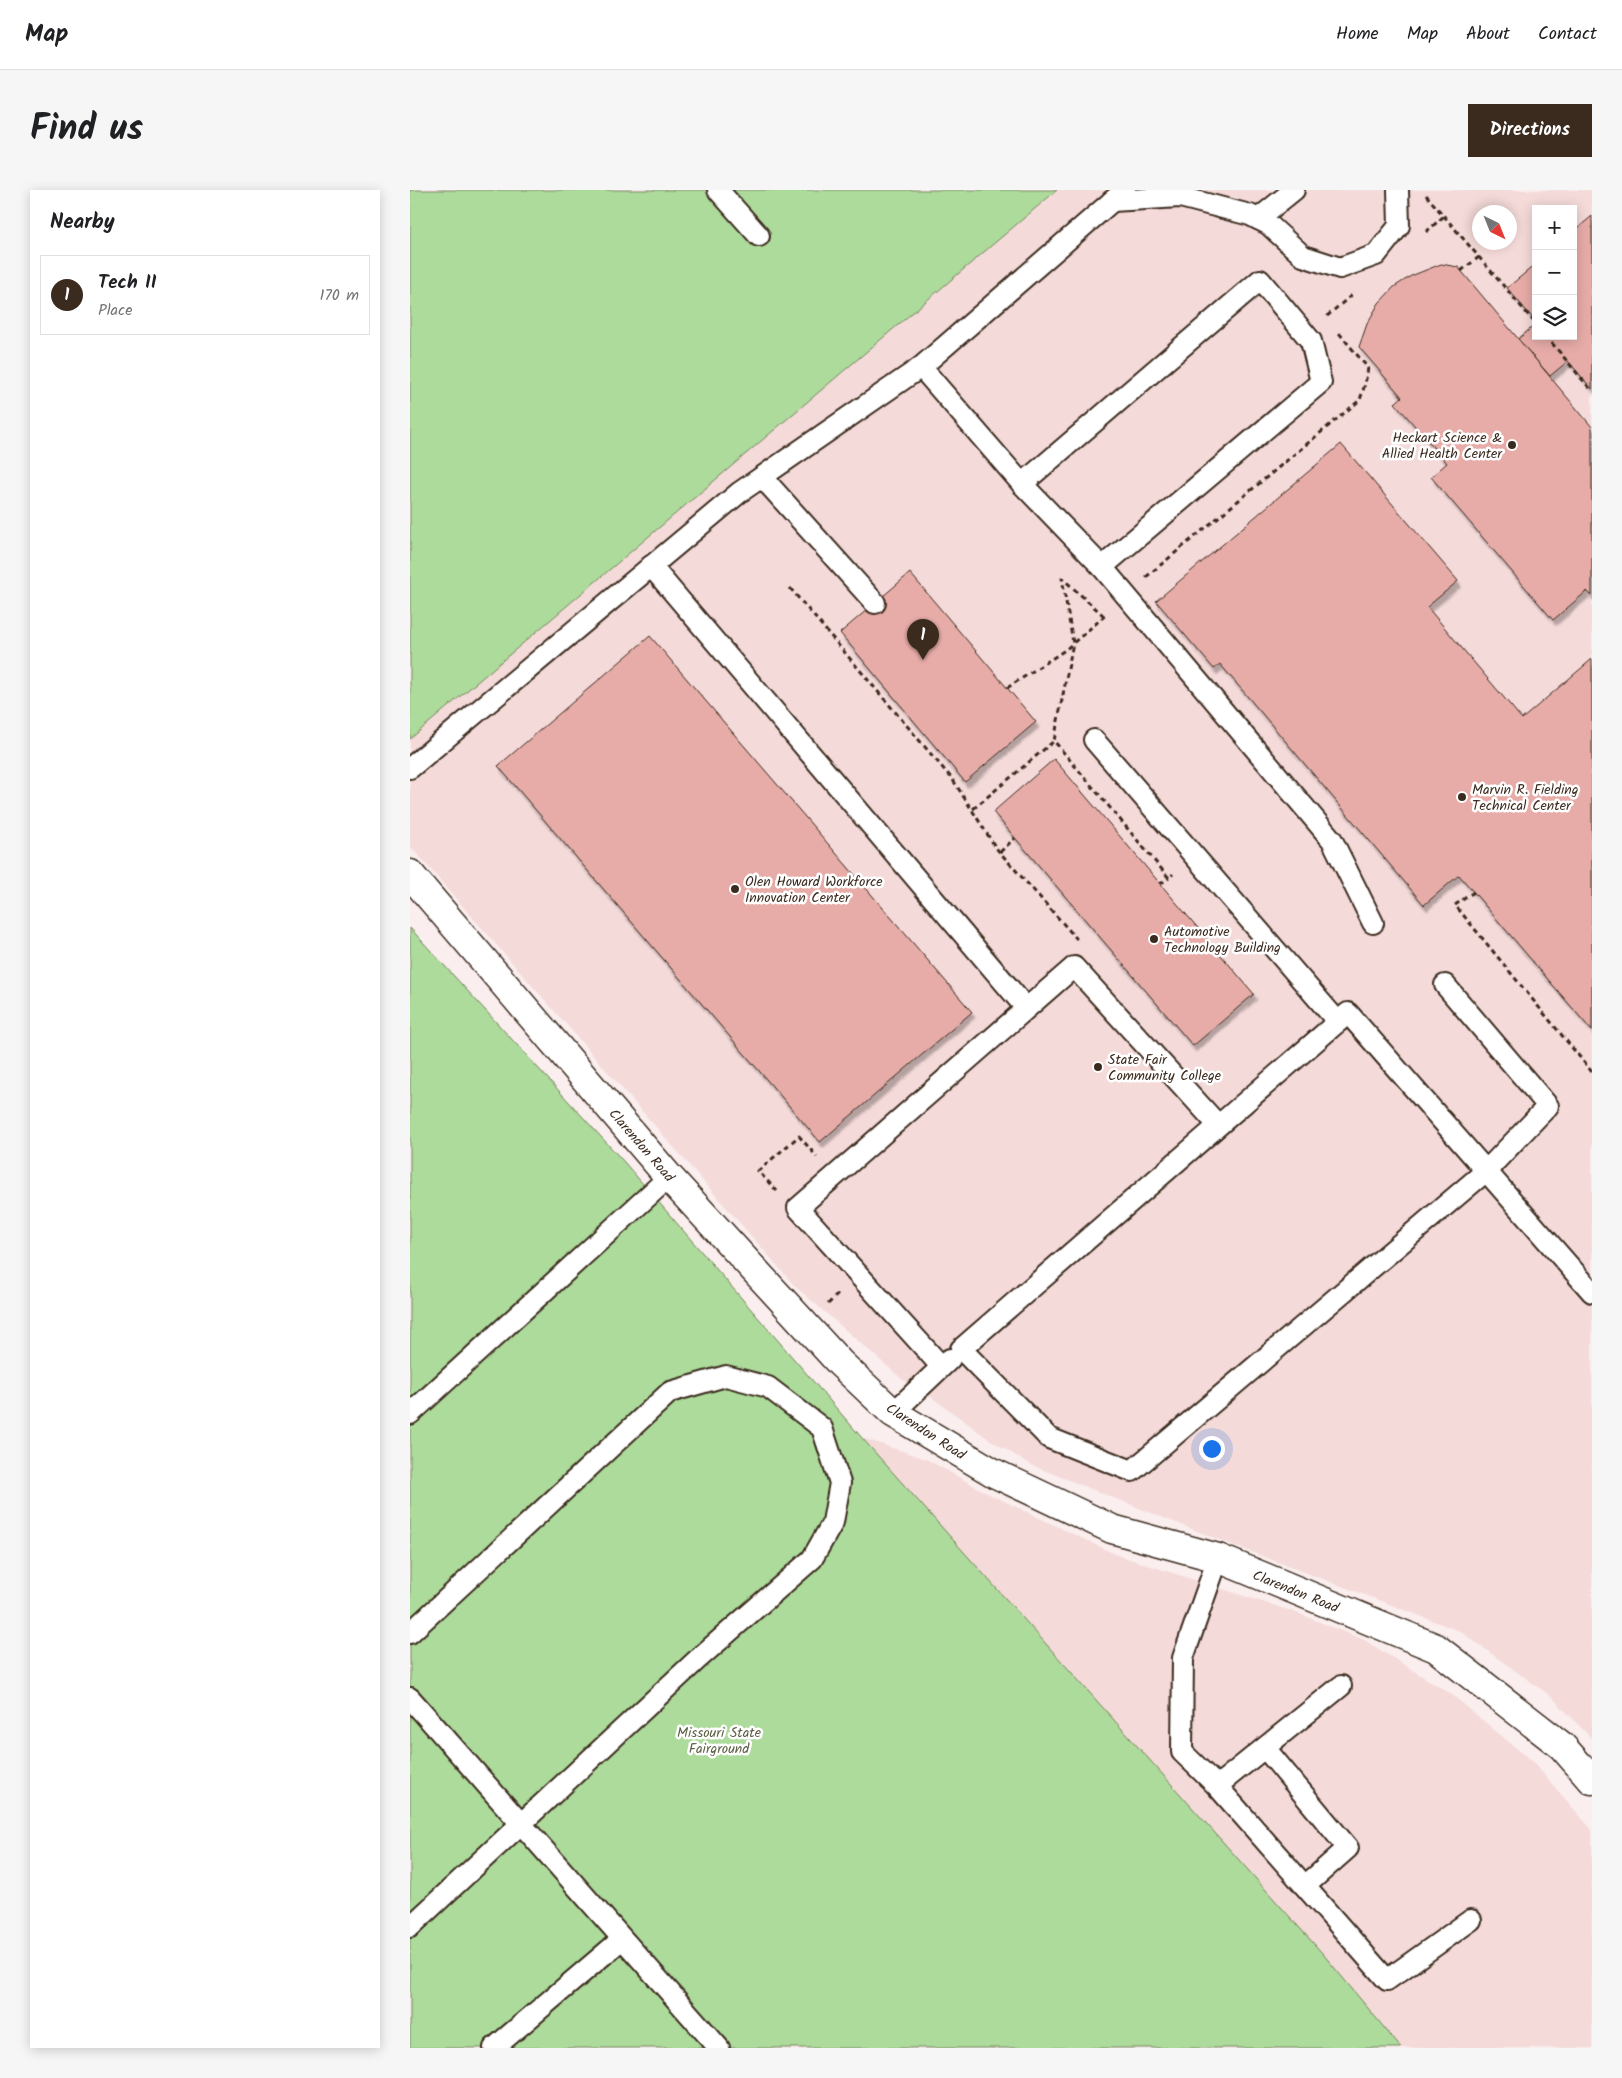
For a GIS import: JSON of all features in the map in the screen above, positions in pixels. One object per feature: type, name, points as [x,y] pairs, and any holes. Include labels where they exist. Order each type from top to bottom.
[{"type":"street","name":"Clarendon Road","points":[[410,874],[669,1177],[840,1363],[893,1413],[994,1473],[1112,1529],[1218,1558],[1436,1648],[1562,1746],[1592,1780]]},
{"type":"lane","points":[[718,190],[759,236]]},
{"type":"lane","points":[[1258,219],[1294,190]]},
{"type":"lane","points":[[410,768],[740,492],[921,367],[1119,196],[1180,197],[1258,219],[1268,224],[1303,256],[1340,268],[1376,255],[1399,226],[1398,190]]},
{"type":"lane","points":[[1022,484],[1260,280],[1311,341],[1321,382],[1102,567]]},
{"type":"lane","points":[[921,367],[1022,484],[1102,567],[1332,840],[1373,923]]},
{"type":"lane","points":[[762,477],[875,603]]},
{"type":"lane","points":[[651,566],[1026,1008]]},
{"type":"lane","points":[[1094,740],[1338,1022]]},
{"type":"lane","points":[[941,1366],[798,1208],[1026,1008],[1074,967],[1218,1125]]},
{"type":"lane","points":[[961,1349],[1049,1438],[1132,1471],[1486,1170],[1548,1106],[1445,985]]},
{"type":"lane","points":[[893,1413],[941,1366],[1348,1013],[1592,1292]]},
{"type":"lane","points":[[410,1414],[669,1177]]},
{"type":"lane","points":[[410,1633],[670,1392],[726,1376],[768,1387],[822,1428],[840,1483],[833,1522],[812,1559],[698,1658],[410,1927]]},
{"type":"lane","points":[[1218,1558],[1183,1658],[1182,1752],[1217,1786],[1388,1980],[1471,1920]]},
{"type":"lane","points":[[1217,1786],[1341,1686]]},
{"type":"lane","points":[[410,1698],[719,2048]]},
{"type":"lane","points":[[1265,1748],[1348,1848],[1305,1886]]},
{"type":"lane","points":[[494,2048],[622,1939]]},
{"type":"path","points":[[1422,190],[1532,319]]},
{"type":"path","points":[[1461,271],[1479,258]]},
{"type":"path","points":[[1549,340],[1592,391]]},
{"type":"path","points":[[1073,643],[1062,578],[1104,616]]},
{"type":"path","points":[[790,588],[953,780],[973,809],[1054,741]]},
{"type":"path","points":[[1000,852],[1015,838]]},
{"type":"path","points":[[1160,884],[1169,878]]},
{"type":"path","points":[[1474,892],[1455,905],[1592,1072]]},
{"type":"shaded area","name":"State Fair Community College","points":[[1057,190],[1592,190],[1592,1739],[1552,1697],[1460,1631],[1212,1537],[1031,1465],[986,1437],[930,1396],[902,1379],[796,1287],[410,846],[410,739]]},
{"type":"shaded area","points":[[862,1438],[926,1459],[989,1494],[1117,1555],[1297,1613],[1364,1640],[1451,1694],[1533,1762],[1592,1830],[1592,2048],[1395,2048]]},
{"type":"green space","points":[[410,190],[1057,190],[410,739]]},
{"type":"green space","name":"Missouri State Fairground","points":[[410,928],[624,1162],[862,1438],[1323,1954],[1401,2048],[410,2048]]},
{"type":"building","points":[[1592,216],[1592,389],[1568,361],[1550,376],[1518,339],[1532,327],[1532,340],[1577,340],[1577,229]]},
{"type":"building","name":"Heckart Science & Allied Health Center","points":[[1441,264],[1458,267],[1592,427],[1592,596],[1587,591],[1553,620],[1431,477],[1447,463],[1395,403],[1402,397],[1359,347],[1367,324],[1379,303],[1394,287],[1411,276]]},
{"type":"building","points":[[1532,267],[1532,317],[1507,288]]},
{"type":"building","name":"Marvin R. Fielding Technical Center","points":[[1341,444],[1458,581],[1427,607],[1522,719],[1592,659],[1592,1031],[1459,875],[1424,905],[1220,664],[1214,669],[1156,601]]},
{"type":"building","points":[[910,573],[1036,722],[965,782],[840,633]]},
{"type":"building","name":"Olen Howard Workforce Innovation Center","points":[[650,636],[972,1012],[820,1142],[498,766]]},
{"type":"building","name":"Automotive Technology Building","points":[[1054,759],[1254,994],[1193,1046],[993,812]]},
{"type":"place","name":"Heckart Science & Allied Health Center","points":[[1512,445]]},
{"type":"place","name":"Tech II","points":[[923,660]]},
{"type":"place","name":"Marvin R. Fielding Technical Center","points":[[1462,797]]},
{"type":"place","name":"Olen Howard Workforce Innovation Center","points":[[735,889]]},
{"type":"place","name":"Automotive Technology Building","points":[[1154,939]]},
{"type":"place","name":"State Fair Community College","points":[[1098,1067]]}]
